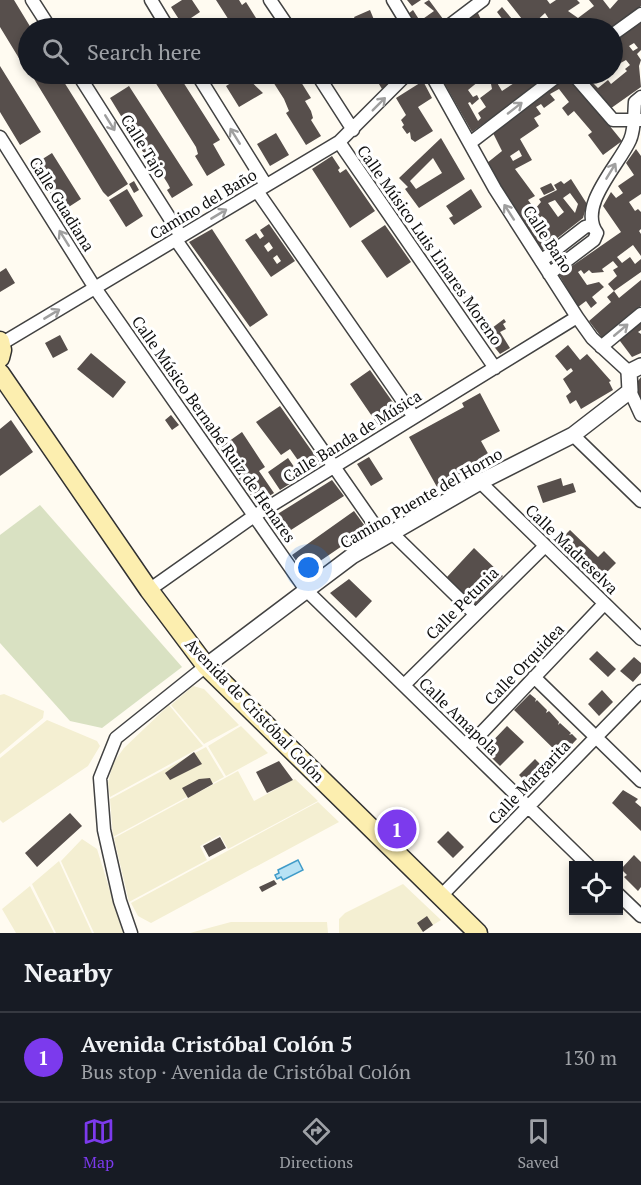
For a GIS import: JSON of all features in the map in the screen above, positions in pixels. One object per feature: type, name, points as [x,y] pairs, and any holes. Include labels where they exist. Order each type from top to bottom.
[{"type":"main road","name":"Avenida de Cristóbal Colón","points":[[0,373],[149,591],[206,666],[478,933]]},
{"type":"street","points":[[32,0],[44,18]]},
{"type":"street","points":[[151,0],[162,18]]},
{"type":"street","points":[[270,0],[282,18]]},
{"type":"street","points":[[393,0],[404,18]]},
{"type":"street","points":[[455,18],[466,5],[483,0]]},
{"type":"street","points":[[623,27],[641,14]]},
{"type":"street","name":"Calle Tajo","points":[[84,84],[178,238],[334,466],[388,535],[475,614]]},
{"type":"street","points":[[202,84],[262,188],[414,417]]},
{"type":"street","points":[[323,84],[353,130]]},
{"type":"street","name":"Camino del Baño","points":[[0,348],[95,288],[339,142],[397,84]]},
{"type":"street","name":"Calle Baño","points":[[437,84],[495,189],[577,317],[601,347],[635,369],[630,391],[641,415]]},
{"type":"street","points":[[470,143],[547,84]]},
{"type":"street","points":[[582,84],[613,120],[637,120]]},
{"type":"street","points":[[549,274],[594,240],[597,233],[592,225],[592,210],[599,191],[632,138],[637,120],[635,102],[641,97]]},
{"type":"street","name":"Calle Guadiana","points":[[0,137],[95,288]]},
{"type":"street","name":"Calle Músico Luis Linares Moreno","points":[[339,142],[495,368]]},
{"type":"street","points":[[541,261],[585,227],[592,225]]},
{"type":"street","name":"Calle Músico Bernabé Ruiz de Henares","points":[[95,288],[306,590]]},
{"type":"street","points":[[601,347],[641,314]]},
{"type":"street","name":"Calle Banda de Música","points":[[149,591],[254,516],[577,317]]},
{"type":"street","name":"Camino Puente del Horno","points":[[206,666],[306,590],[388,535],[480,482],[573,435],[630,391]]},
{"type":"street","points":[[573,435],[641,501]]},
{"type":"street","name":"Calle Madreselva","points":[[480,482],[641,639]]},
{"type":"street","name":"Calle Petunia","points":[[404,685],[545,546]]},
{"type":"street","name":"Calle Amapola","points":[[306,590],[584,861]]},
{"type":"street","name":"Calle Orquidea","points":[[468,747],[604,604]]},
{"type":"street","points":[[131,933],[120,901],[104,830],[100,778],[116,738],[206,666]]},
{"type":"street","points":[[534,677],[641,781]]},
{"type":"street","name":"Calle Margarita","points":[[441,896],[641,691]]},
{"type":"street","points":[[623,899],[641,916]]},
{"type":"shaded area","points":[[193,686],[204,689],[239,725],[204,744],[171,705]]},
{"type":"shaded area","points":[[4,694],[44,711],[43,718],[0,754],[0,695]]},
{"type":"shaded area","points":[[169,705],[203,746],[110,797],[108,783],[113,763],[124,748]]},
{"type":"shaded area","points":[[47,720],[97,741],[100,746],[88,766],[3,823],[0,820],[0,758]]},
{"type":"shaded area","points":[[241,726],[268,753],[226,776],[208,746]]},
{"type":"shaded area","points":[[206,747],[224,777],[113,837],[110,799]]},
{"type":"shaded area","points":[[238,771],[254,801],[295,779],[318,801],[228,849],[220,835],[200,846],[207,860],[129,902],[114,838]]},
{"type":"shaded area","points":[[318,802],[339,822],[151,923],[138,916],[131,903]]},
{"type":"shaded area","points":[[82,839],[97,849],[123,933],[94,933],[61,861]]},
{"type":"shaded area","points":[[59,861],[92,933],[56,933],[32,884]]},
{"type":"shaded area","points":[[403,884],[441,920],[420,933],[339,933],[339,919],[345,913]]},
{"type":"shaded area","points":[[30,886],[54,933],[16,933],[2,909]]},
{"type":"shaded area","points":[[231,922],[327,922],[328,933],[190,933]]},
{"type":"green space","points":[[40,505],[182,667],[102,728],[70,721],[0,643],[0,535]]},
{"type":"water","points":[[298,860],[303,870],[283,880],[281,877],[277,879],[275,875],[279,873],[278,870]]},
{"type":"building","points":[[0,0],[14,0],[25,18],[18,18],[18,57],[0,27]]},
{"type":"building","points":[[182,0],[192,0],[200,12],[191,18],[178,18],[171,7]]},
{"type":"building","points":[[216,0],[239,0],[242,5],[246,2],[256,18],[228,18]]},
{"type":"building","points":[[407,0],[421,0],[412,6]]},
{"type":"building","points":[[429,0],[442,18],[424,18],[434,11],[424,3]]},
{"type":"building","points":[[507,0],[547,0],[550,4],[556,0],[577,0],[580,3],[568,11],[578,18],[548,18],[545,13],[540,18],[521,18]]},
{"type":"building","points":[[589,0],[603,0],[610,9],[618,0],[641,0],[641,6],[623,20],[623,18],[578,18],[594,6]]},
{"type":"building","points":[[502,7],[511,18],[502,18],[497,12]]},
{"type":"building","points":[[370,10],[373,18],[354,18]]},
{"type":"building","points":[[413,10],[418,18],[411,18],[408,14]]},
{"type":"building","points":[[477,11],[480,18],[468,18]]},
{"type":"building","points":[[641,21],[641,50],[637,54],[641,60],[639,66],[641,87],[607,111],[585,84],[594,84],[598,88],[603,84],[623,84],[623,74],[630,65],[626,60],[623,62],[623,33]],"holes":[[[634,43],[638,48],[633,51],[629,46]]]},
{"type":"building","points":[[0,66],[41,132],[20,145],[0,112]]},
{"type":"building","points":[[37,84],[65,84],[128,184],[108,197]]},
{"type":"building","points":[[156,84],[184,84],[220,140],[213,144],[225,165],[207,176],[195,156],[198,154],[196,147]]},
{"type":"building","points":[[254,84],[263,93],[239,107],[226,86]]},
{"type":"building","points":[[274,84],[302,84],[311,98],[305,101],[311,111],[313,118],[311,120],[321,136],[306,145],[286,113],[289,111]]},
{"type":"building","points":[[379,84],[390,84],[382,89]]},
{"type":"building","points":[[418,84],[425,84],[432,98],[418,107],[433,131],[415,142],[411,139],[410,132],[407,134],[402,127],[404,125],[401,120],[406,115],[396,98]]},
{"type":"building","points":[[445,84],[475,84],[468,90],[473,97],[477,95],[479,99],[472,105],[468,103],[478,121],[481,118],[478,113],[486,107],[480,98],[492,89],[491,84],[498,84],[502,91],[513,84],[539,84],[472,132]]},
{"type":"building","points":[[554,84],[576,84],[622,141],[603,155],[588,135],[592,132],[574,111],[568,116],[562,108],[569,102],[559,89],[550,94],[555,100],[544,108],[541,104],[536,107],[541,114],[534,118],[539,126],[520,139],[532,160],[515,169],[535,196],[528,200],[535,209],[541,202],[539,199],[557,190],[554,185],[561,181],[564,184],[571,179],[587,204],[583,218],[541,251],[511,209],[487,163],[502,151],[492,131]],"holes":[[[519,150],[522,156],[513,161],[510,156]],[[570,193],[578,204],[575,213],[563,198]],[[555,200],[564,212],[558,217],[548,203]],[[542,216],[546,221],[540,225],[536,220]]]},
{"type":"building","points":[[129,86],[193,185],[172,198],[167,190],[170,188],[168,184],[163,176],[159,178],[110,98]]},
{"type":"building","points":[[276,133],[289,155],[270,166],[257,144]]},
{"type":"building","points":[[441,138],[465,179],[419,208],[405,189],[408,187],[399,178]],"holes":[[[433,158],[442,173],[416,189],[410,181]]]},
{"type":"building","points":[[636,149],[641,156],[641,194],[629,202],[635,211],[638,209],[641,212],[639,231],[641,256],[633,245],[617,257],[622,263],[630,257],[635,264],[641,259],[641,272],[614,291],[608,284],[617,276],[613,270],[618,267],[613,261],[602,269],[604,272],[592,273],[589,270],[584,274],[581,270],[578,272],[587,285],[599,282],[604,287],[592,297],[597,303],[591,308],[586,301],[578,307],[559,275],[621,232],[603,206],[611,192],[616,198],[623,193],[618,186],[634,175],[626,163]]},
{"type":"building","points":[[52,153],[81,199],[61,212],[33,165]]},
{"type":"building","points":[[332,156],[340,168],[338,170],[340,173],[346,169],[375,211],[350,228],[312,169]]},
{"type":"building","points":[[134,181],[139,190],[134,193],[129,184]]},
{"type":"building","points":[[551,183],[555,190],[544,195],[540,188]]},
{"type":"building","points":[[127,189],[143,216],[126,227],[109,200]]},
{"type":"building","points":[[471,189],[482,207],[454,225],[449,218],[453,216],[446,206]]},
{"type":"building","points":[[269,224],[295,261],[271,277],[245,240],[256,233],[260,239],[264,236],[260,230]],"holes":[[[269,242],[273,248],[268,252],[264,246]],[[277,255],[281,261],[277,264],[273,258]]]},
{"type":"building","points":[[385,225],[411,262],[387,278],[361,241]]},
{"type":"building","points":[[212,229],[268,315],[250,327],[189,242]]},
{"type":"building","points":[[6,268],[15,283],[0,292],[0,272]]},
{"type":"building","points":[[641,280],[641,306],[602,338],[589,321],[611,302],[607,297],[614,291],[619,298]]},
{"type":"building","points":[[460,285],[467,295],[460,300],[453,290]]},
{"type":"building","points":[[504,319],[506,322],[503,324],[506,329],[500,332],[510,348],[500,354],[484,334]]},
{"type":"building","points":[[641,319],[641,330],[638,332],[641,334],[641,353],[632,357],[617,337]]},
{"type":"building","points":[[60,335],[68,350],[53,358],[45,343]]},
{"type":"building","points":[[568,345],[580,360],[587,354],[611,381],[609,382],[613,390],[581,409],[576,400],[570,404],[566,396],[571,392],[563,379],[573,371],[571,368],[567,371],[555,356]]},
{"type":"building","points":[[91,353],[126,382],[113,398],[77,369]]},
{"type":"building","points":[[370,370],[402,415],[380,428],[350,384]]},
{"type":"building","points":[[641,377],[641,400],[634,386]]},
{"type":"building","points":[[480,393],[500,431],[481,441],[490,457],[437,487],[409,437],[464,407],[462,403]]},
{"type":"building","points":[[280,406],[321,464],[307,473],[290,449],[281,455],[256,422]]},
{"type":"building","points":[[171,415],[179,425],[172,430],[165,420]]},
{"type":"building","points":[[11,420],[33,452],[0,476],[0,429]]},
{"type":"building","points":[[242,432],[265,467],[259,471],[274,493],[257,504],[218,449]]},
{"type":"building","points":[[369,457],[383,479],[371,486],[357,464]]},
{"type":"building","points":[[288,458],[301,477],[280,490],[268,472]]},
{"type":"building","points":[[561,478],[563,486],[573,483],[576,492],[543,503],[537,486]]},
{"type":"building","points":[[332,480],[344,496],[280,537],[268,520]]},
{"type":"building","points":[[354,511],[367,529],[304,572],[292,555]]},
{"type":"building","points":[[570,530],[598,557],[604,551],[616,563],[602,577],[590,565],[583,572],[555,545]]},
{"type":"building","points":[[474,548],[503,576],[475,605],[447,577]]},
{"type":"building","points":[[349,579],[372,601],[356,618],[330,593]]},
{"type":"building","points":[[597,651],[616,669],[608,677],[589,659]]},
{"type":"building","points":[[634,657],[641,663],[641,673],[633,682],[620,671]]},
{"type":"building","points":[[602,690],[613,702],[599,716],[588,704]]},
{"type":"building","points":[[530,694],[536,699],[535,702],[537,700],[547,710],[546,713],[549,711],[559,722],[558,725],[560,723],[571,733],[569,735],[572,734],[577,739],[561,756],[514,710]]},
{"type":"building","points":[[507,726],[524,742],[500,766],[484,750]]},
{"type":"building","points":[[194,752],[202,764],[170,780],[165,773]]},
{"type":"building","points":[[535,759],[547,771],[531,787],[526,782],[528,780],[525,781],[519,775]]},
{"type":"building","points":[[279,761],[293,780],[267,793],[256,772]]},
{"type":"building","points":[[210,778],[213,784],[188,798],[182,788],[199,779]]},
{"type":"building","points":[[623,790],[638,799],[635,802],[641,807],[641,831],[612,803]]},
{"type":"building","points":[[70,813],[82,826],[37,867],[25,853]]},
{"type":"building","points":[[448,831],[464,847],[453,858],[437,842]]},
{"type":"building","points":[[220,837],[226,848],[209,857],[203,846]]},
{"type":"building","points":[[634,855],[641,862],[641,887],[638,891],[624,877],[627,875],[623,871],[623,867]]},
{"type":"building","points":[[274,880],[277,884],[262,892],[259,887]]},
{"type":"building","points":[[427,916],[433,925],[423,932],[417,923]]},
{"type":"place","name":"Avenida Cristóbal Colón 5","points":[[397,829]]}]
